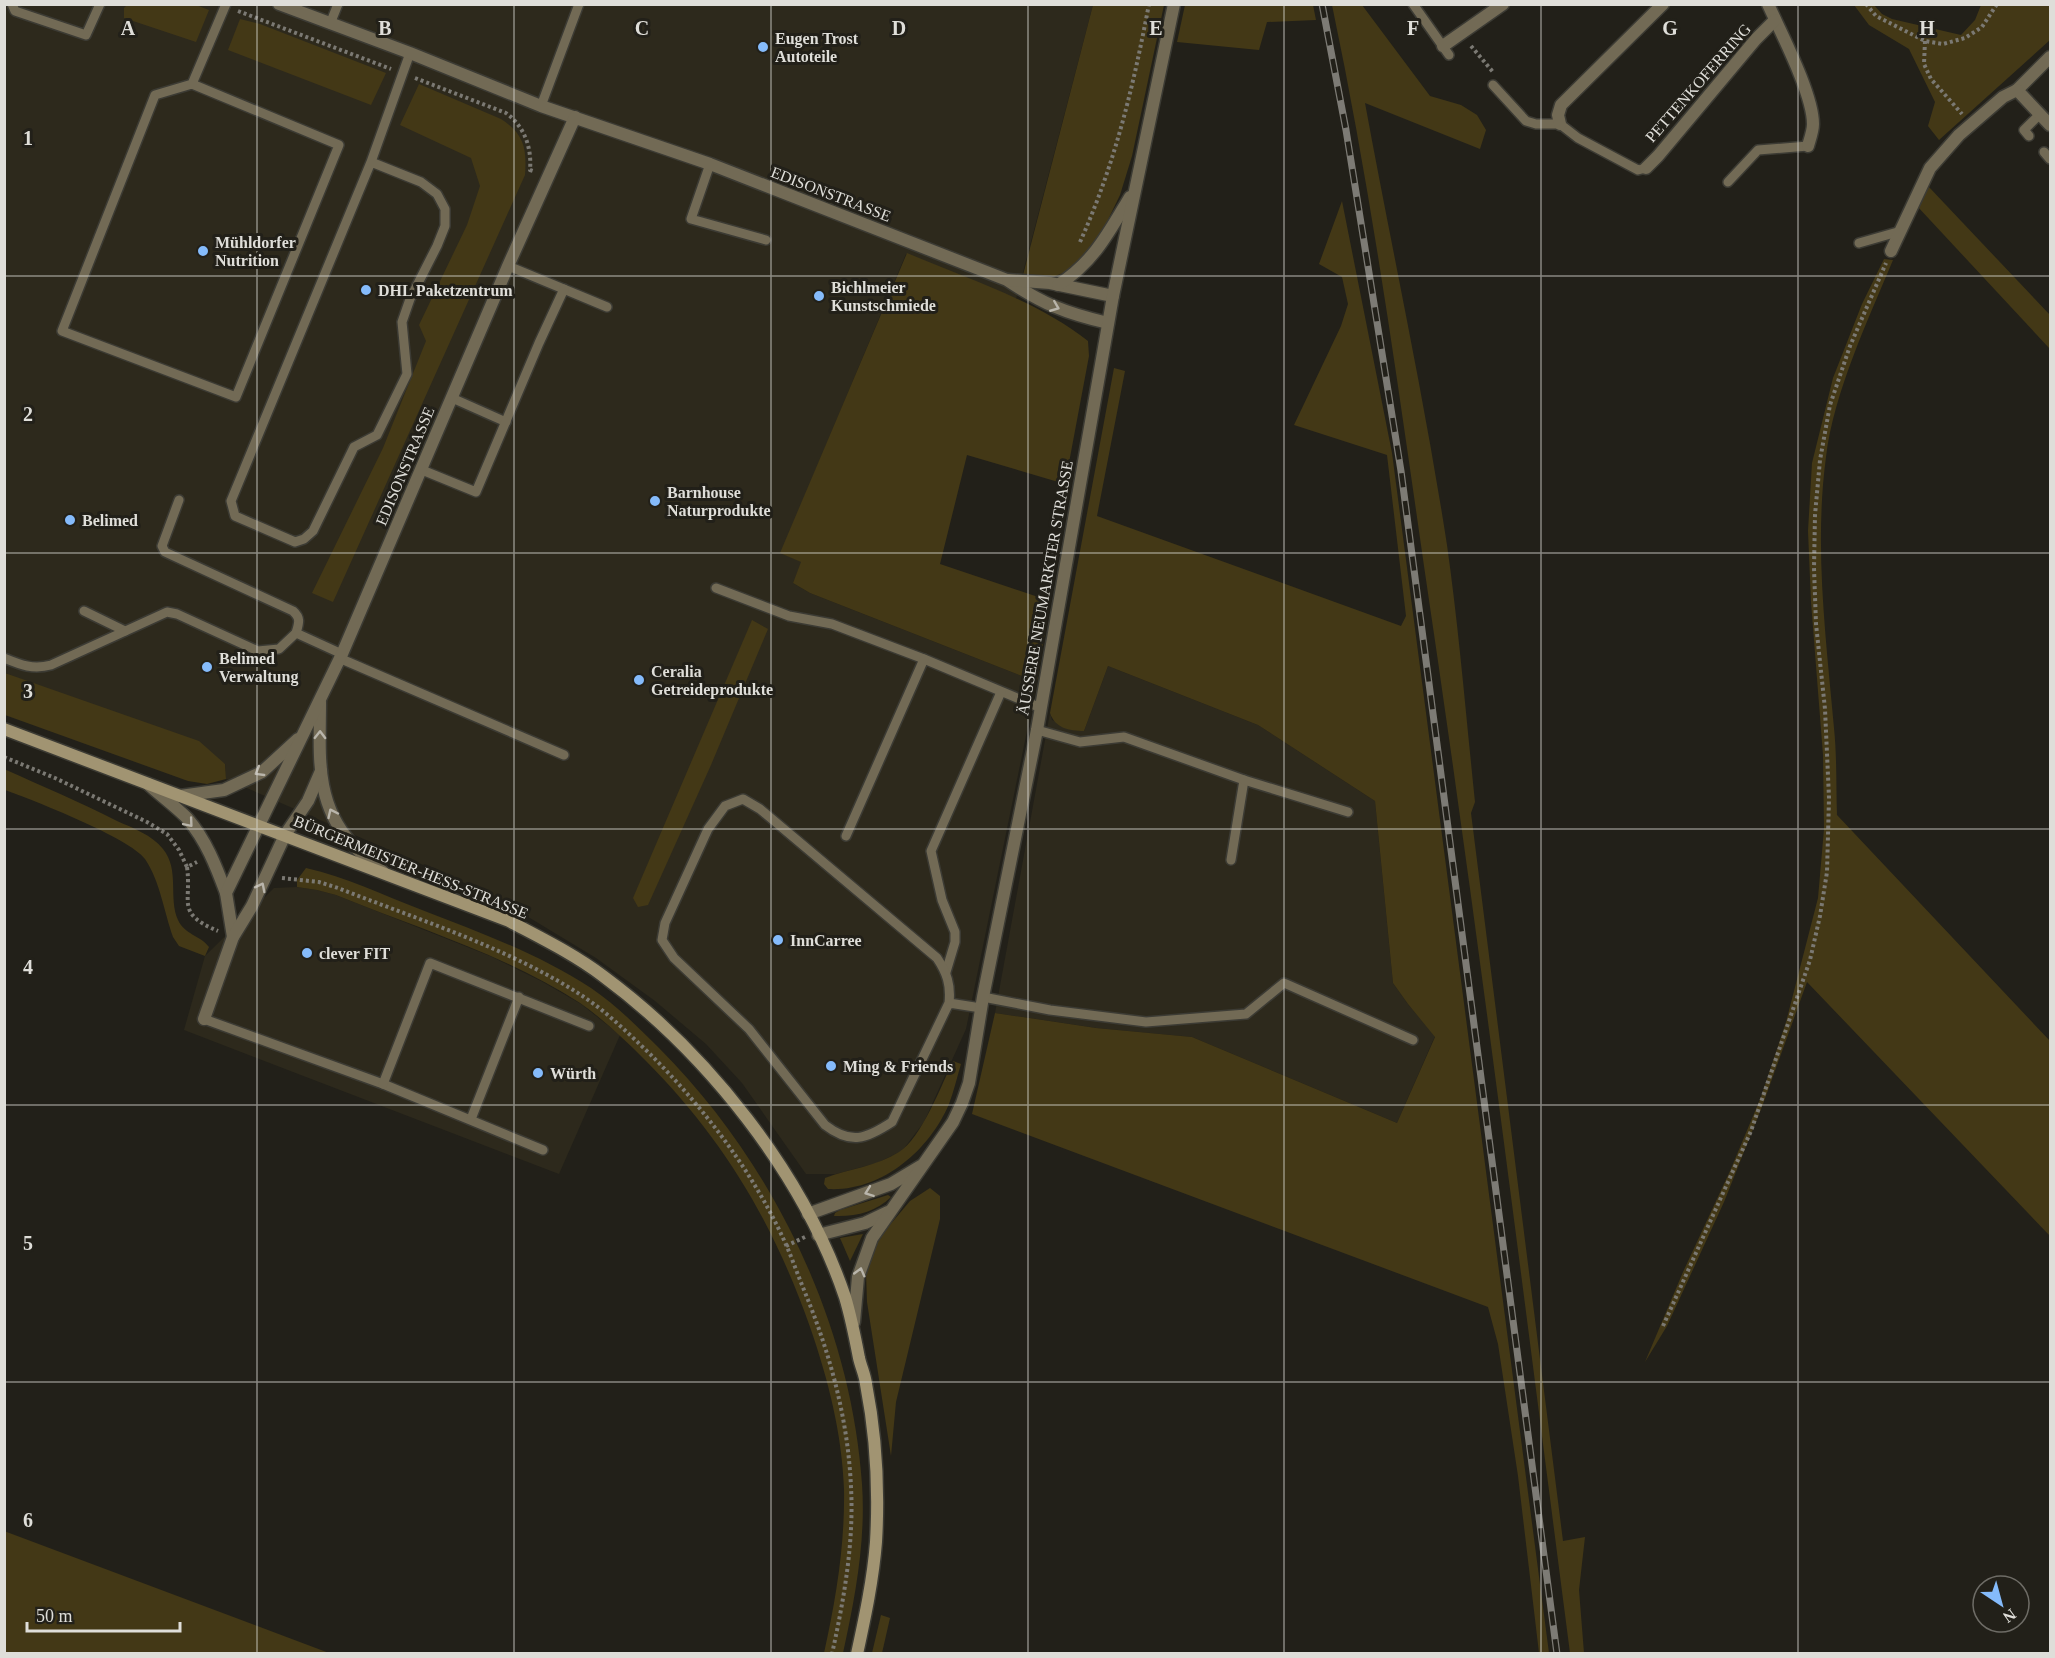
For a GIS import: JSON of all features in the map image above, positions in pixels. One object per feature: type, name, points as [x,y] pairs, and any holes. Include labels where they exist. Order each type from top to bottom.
[{"type":"main road","name":"BÜRGERMEISTER-HESS-STRASSE","points":[[4,729],[509,921],[551,943],[602,974],[645,1009],[704,1066],[730,1096],[760,1138],[808,1214]]},
{"type":"main road","name":"ÄUSSERE NEUMARKTER STRASSE","points":[[808,1214],[844,1296],[866,1384],[872,1426],[877,1495],[876,1543],[856,1653]]},
{"type":"street","name":"EDISONSTRASSE","points":[[279,4],[410,53],[541,106],[710,164],[1007,280],[1052,307],[1108,323]]},
{"type":"street","name":"ÄUSSERE NEUMARKTER STRASSE","points":[[854,1330],[855,1291],[861,1266],[872,1239],[941,1140],[962,1103],[969,1083],[982,1003],[1037,730],[1113,296],[1174,4]]},
{"type":"street","points":[[1446,51],[1460,34],[1503,4]]},
{"type":"street","points":[[1560,124],[1558,115],[1561,105],[1663,4]]},
{"type":"street","name":"PETTENKOFERRING","points":[[1768,4],[1806,92],[1812,112],[1813,126],[1808,147]]},
{"type":"street","name":"PETTENKOFERRING","points":[[1646,168],[1756,39],[1775,20]]},
{"type":"street","points":[[1891,251],[1930,168],[1959,135],[2003,97],[2017,90],[2050,57]]},
{"type":"street","points":[[2017,90],[2050,125]]},
{"type":"street","name":"EDISONSTRASSE","points":[[226,893],[340,656],[508,266],[575,117]]},
{"type":"street","points":[[1054,284],[1078,271],[1091,257],[1135,188]]},
{"type":"street","name":"EDISONSTRASSE","points":[[1007,280],[1054,284],[1113,296]]},
{"type":"street","points":[[320,698],[323,792],[333,818],[351,843],[383,872]]},
{"type":"street","points":[[180,796],[224,789],[262,772],[303,734]]},
{"type":"street","points":[[204,1019],[233,937],[252,906],[285,835],[308,801],[321,771]]},
{"type":"street","points":[[147,783],[186,818],[211,855],[226,893],[233,937]]},
{"type":"street","name":"ÄUSSERE NEUMARKTER STRASSE","points":[[808,1214],[891,1184],[922,1166]]},
{"type":"street","name":"ÄUSSERE NEUMARKTER STRASSE","points":[[818,1235],[866,1223],[892,1209]]},
{"type":"lane","points":[[12,4],[15,11],[86,35],[99,4]]},
{"type":"lane","points":[[192,84],[226,4]]},
{"type":"lane","points":[[330,24],[338,4]]},
{"type":"lane","points":[[541,106],[579,4]]},
{"type":"lane","points":[[1413,4],[1446,51]]},
{"type":"lane","points":[[371,162],[421,182],[437,194],[445,209],[446,226],[410,299],[402,322],[407,374],[377,435],[354,447],[314,531],[304,539],[295,542],[235,516],[231,501],[371,162],[410,53]]},
{"type":"lane","points":[[192,84],[339,145],[236,397],[62,331],[155,95],[192,84]]},
{"type":"lane","points":[[1493,85],[1526,121],[1536,124],[1560,124],[1578,138],[1638,170],[1646,168]]},
{"type":"lane","points":[[2016,123],[2026,133],[2040,114]]},
{"type":"lane","points":[[1728,182],[1758,150],[1808,147]]},
{"type":"lane","points":[[710,164],[691,219],[766,240]]},
{"type":"lane","points":[[1859,243],[1901,231]]},
{"type":"lane","points":[[508,266],[607,307]]},
{"type":"lane","points":[[422,470],[476,492],[538,343],[564,289]]},
{"type":"lane","points":[[452,398],[506,422]]},
{"type":"lane","points":[[4,657],[25,666],[38,668],[51,665],[167,612],[177,614],[258,651],[279,649],[296,633],[300,623],[293,611],[165,552],[162,546],[179,500]]},
{"type":"lane","points":[[716,588],[789,616],[832,624],[924,659],[1041,708]]},
{"type":"lane","points":[[84,611],[125,631]]},
{"type":"lane","points":[[296,633],[340,656],[564,754]]},
{"type":"lane","points":[[846,836],[924,659]]},
{"type":"lane","points":[[946,972],[955,942],[955,932],[942,900],[931,851],[1001,692]]},
{"type":"lane","points":[[1037,730],[1080,742],[1124,737],[1244,780],[1348,812]]},
{"type":"lane","points":[[1231,860],[1244,780]]},
{"type":"lane","points":[[743,799],[760,810],[937,958],[946,972],[950,990],[949,1003],[892,1122],[874,1134],[853,1139],[838,1135],[825,1125],[749,1029],[674,958],[662,940],[665,923],[708,829],[725,806],[743,799]]},
{"type":"lane","points":[[383,1084],[430,963],[589,1026]]},
{"type":"lane","points":[[949,1003],[982,1003],[1146,1022],[1246,1014],[1284,983],[1413,1040]]},
{"type":"lane","points":[[471,1119],[519,997]]},
{"type":"lane","points":[[204,1019],[383,1084],[543,1150]]},
{"type":"path","points":[[1079,244],[1097,205],[1121,132],[1149,4]]},
{"type":"path","points":[[1866,4],[1876,16],[1925,41],[1943,44],[1965,38],[1982,27],[1997,4]]},
{"type":"path","points":[[1460,34],[1494,73],[1493,85]]},
{"type":"path","points":[[1925,41],[1924,64],[1931,79],[1971,125]]},
{"type":"path","points":[[1663,1326],[1751,1131],[1810,960],[1820,916],[1827,872],[1829,798],[1814,568],[1815,515],[1820,460],[1830,405],[1850,346],[1891,251]]},
{"type":"path","points":[[4,757],[55,778],[147,822],[166,834],[179,850],[187,867],[189,885],[186,900],[194,917],[201,924],[233,937]]},
{"type":"path","points":[[187,867],[211,855]]},
{"type":"path","points":[[268,874],[281,878],[319,882],[338,888],[493,949],[545,974],[575,992],[625,1029],[693,1101],[730,1147],[758,1192],[790,1256],[831,1365],[846,1433],[851,1487],[851,1541],[832,1653]]},
{"type":"shaded area","points":[[4,5],[1093,5],[1016,299],[906,254],[781,553],[802,562],[793,583],[810,593],[1037,682],[966,1029],[924,1122],[902,1151],[877,1163],[836,1174],[806,1174],[742,1083],[706,1044],[655,1001],[596,958],[490,894],[226,779],[225,764],[5,673]]},
{"type":"shaded area","points":[[127,5],[196,5],[209,10],[196,42],[124,18],[124,8]]},
{"type":"shaded area","points":[[1093,5],[1164,5],[1132,156],[1120,195],[1103,230],[1082,258],[1069,271],[1047,279],[1023,275]]},
{"type":"shaded area","points":[[1185,5],[1313,5],[1316,20],[1267,22],[1259,50],[1177,42]]},
{"type":"shaded area","points":[[1332,5],[1362,5],[1430,96],[1461,105],[1477,115],[1486,130],[1480,149],[1365,103],[1418,378],[1447,545],[1475,802],[1471,813],[1563,1541],[1585,1537],[1579,1590],[1584,1653],[1570,1653],[1500,1110],[1404,425],[1359,144]]},
{"type":"shaded area","points":[[1854,5],[1874,5],[1882,14],[1892,19],[1961,35],[1975,20],[1981,5],[2050,5],[2050,40],[1939,140],[1928,126],[1935,102],[1909,49],[1869,25]]},
{"type":"shaded area","points":[[240,19],[260,24],[386,73],[371,105],[228,50]]},
{"type":"shaded area","points":[[419,84],[501,119],[515,130],[524,149],[525,175],[333,602],[312,593],[383,448],[426,341],[419,325],[467,225],[480,186],[471,158],[400,125]]},
{"type":"shaded area","points":[[1928,186],[2050,315],[2050,349],[1917,206]]},
{"type":"shaded area","points":[[1342,201],[1392,453],[1549,1653],[1539,1653],[1518,1476],[1498,1344],[1488,1307],[972,1114],[995,1013],[1096,1028],[1192,1037],[1397,1123],[1435,1037],[1393,983],[1375,801],[1258,725],[1108,666],[1084,731],[1063,728],[1055,722],[1050,713],[1114,368],[1125,371],[1097,516],[1401,626],[1406,616],[1387,455],[1294,425],[1341,326],[1348,304],[1342,277],[1319,264]]},
{"type":"shaded area","points":[[907,253],[1024,302],[1088,341],[1089,356],[1065,484],[967,455],[940,564],[1050,601],[1037,682],[810,593],[793,583],[801,562],[780,553]]},
{"type":"shaded area","points":[[1884,259],[1893,260],[1853,357],[1836,407],[1826,457],[1823,491],[1822,593],[1835,739],[1837,815],[2050,1041],[2050,1236],[1807,982],[1763,1104],[1724,1202],[1667,1326],[1645,1362],[1761,1097],[1786,1022],[1818,898],[1824,829],[1823,755],[1808,531],[1812,463],[1833,378],[1862,304]]},
{"type":"shaded area","points":[[752,620],[768,629],[711,765],[648,905],[638,907],[633,898]]},
{"type":"shaded area","points":[[1108,666],[1258,725],[1375,801],[1393,983],[1435,1036],[1397,1123],[1192,1037],[1096,1028],[995,1013],[1050,713],[1052,720],[1084,731]]},
{"type":"shaded area","points":[[5,673],[199,741],[225,764],[226,779],[207,784],[188,781],[5,715]]},
{"type":"shaded area","points":[[4,769],[136,829],[159,844],[171,866],[175,911],[178,920],[185,929],[209,947],[205,956],[179,946],[173,937],[154,877],[145,859],[136,850],[80,820],[5,790]]},
{"type":"shaded area","points":[[306,868],[350,881],[487,935],[530,954],[591,988],[635,1024],[659,1048],[700,1093],[737,1142],[770,1194],[799,1248],[823,1305],[842,1364],[855,1424],[862,1484],[861,1548],[843,1653],[824,1653],[839,1572],[843,1531],[843,1468],[837,1427],[823,1366],[810,1327],[780,1252],[743,1183],[698,1119],[672,1089],[613,1030],[580,1003],[552,986],[461,943],[336,895],[297,887],[297,880]]},
{"type":"shaded area","points":[[297,887],[336,895],[490,956],[581,1004],[620,1035],[559,1174],[184,1030],[205,956],[274,888]]},
{"type":"shaded area","points":[[953,1061],[961,1064],[949,1104],[929,1138],[916,1152],[884,1176],[866,1184],[828,1189],[824,1184],[825,1178],[882,1161],[907,1145],[923,1124]]},
{"type":"shaded area","points":[[930,1188],[940,1196],[940,1219],[896,1402],[891,1456],[867,1302],[866,1272],[873,1249],[889,1226],[910,1201]]},
{"type":"shaded area","points":[[888,1195],[891,1197],[872,1210],[850,1216],[834,1216],[840,1210]]},
{"type":"shaded area","points":[[863,1234],[850,1261],[840,1238]]},
{"type":"shaded area","points":[[4,1531],[329,1653],[5,1653]]},
{"type":"shaded area","points":[[881,1615],[890,1618],[882,1653],[872,1653]]},
{"type":"railway","points":[[1322,4],[1346,130],[1401,471],[1557,1654]]},
{"type":"place","name":"Eugen Trost Autoteile","points":[[763,47]]},
{"type":"place","name":"Mühldorfer Nutrition","points":[[203,251]]},
{"type":"place","name":"DHL Paketzentrum","points":[[366,290]]},
{"type":"place","name":"Bichlmeier Kunstschmiede","points":[[819,296]]},
{"type":"place","name":"Barnhouse Naturprodukte","points":[[655,501]]},
{"type":"place","name":"Belimed","points":[[70,520]]},
{"type":"place","name":"Belimed Verwaltung","points":[[207,667]]},
{"type":"place","name":"Ceralia Getreideprodukte","points":[[639,680]]},
{"type":"place","name":"InnCarree","points":[[778,940]]},
{"type":"place","name":"clever FIT","points":[[307,953]]},
{"type":"place","name":"Ming & Friends","points":[[831,1066]]},
{"type":"place","name":"Würth","points":[[538,1073]]}]
